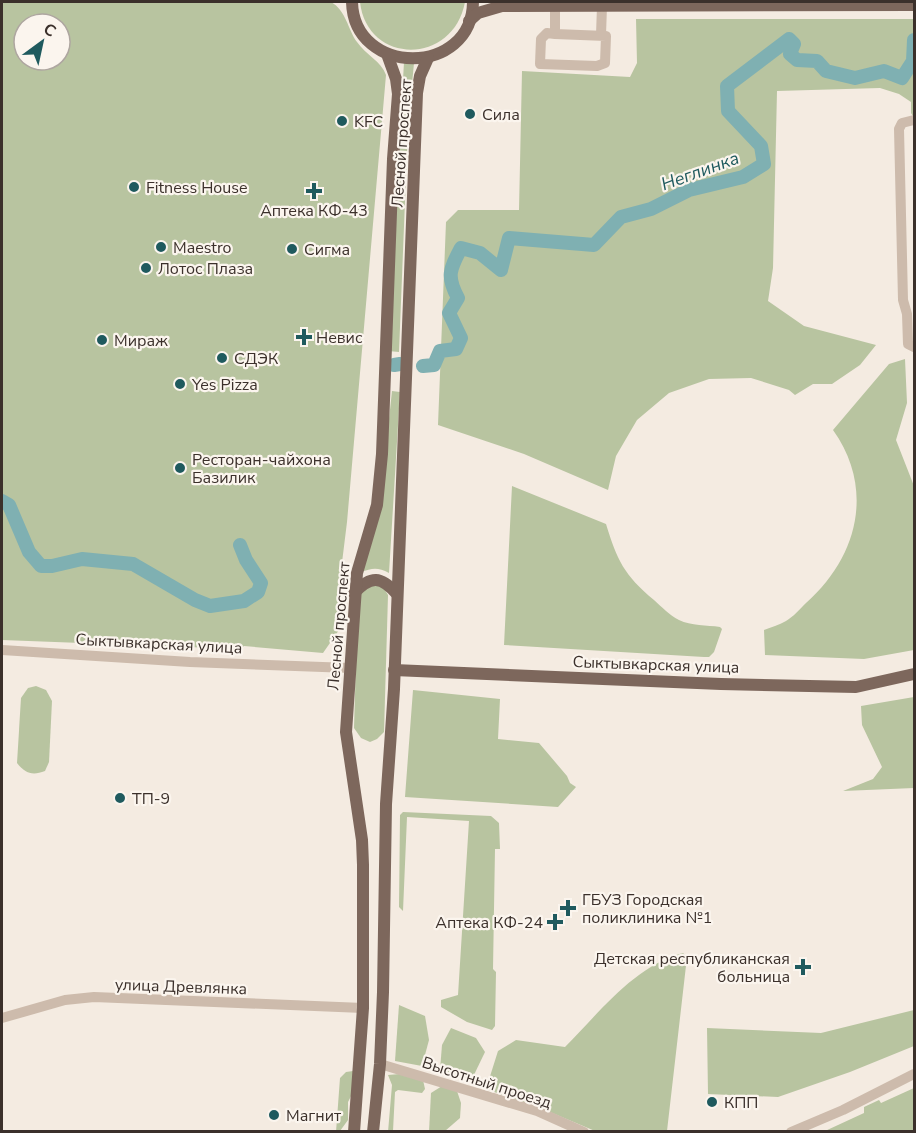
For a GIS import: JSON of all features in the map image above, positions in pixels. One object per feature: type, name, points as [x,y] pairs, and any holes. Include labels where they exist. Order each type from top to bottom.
[{"type":"main road","points":[[352,2],[356,22],[364,35],[374,46],[387,54],[402,58],[428,58],[443,51],[454,43],[469,21],[478,13],[502,6],[915,5]]},
{"type":"main road","points":[[469,21],[473,2]]},
{"type":"main road","name":"Лесной проспект","points":[[354,1131],[363,1008],[363,886],[362,840],[346,732],[354,593],[357,573],[379,490],[393,159],[398,94],[396,79],[387,54]]},
{"type":"main road","name":"Лесной проспект","points":[[373,1131],[380,1064],[386,886],[386,804],[394,670],[417,93],[420,76],[428,58]]},
{"type":"main road","points":[[354,593],[363,583],[375,580],[386,584],[397,594]]},
{"type":"main road","name":"Сыктывкарская улица","points":[[394,670],[722,684],[856,687],[915,674]]},
{"type":"main road","points":[[363,886],[386,886]]},
{"type":"street","points":[[555,6],[555,34]]},
{"type":"street","points":[[601,35],[602,6]]},
{"type":"street","points":[[547,33],[555,34],[606,36],[605,63],[597,66],[540,64],[541,39],[547,33]]},
{"type":"street","points":[[915,120],[902,123],[899,129],[903,300],[907,314],[909,344],[915,347]]},
{"type":"street","name":"Сыктывкарская улица","points":[[2,650],[190,662],[350,668]]},
{"type":"street","name":"улица Древлянка","points":[[2,1018],[65,1000],[94,997],[363,1008]]},
{"type":"street","name":"Высотный проезд","points":[[380,1064],[537,1111],[584,1131]]},
{"type":"street","points":[[791,1131],[843,1110],[915,1074]]},
{"type":"green space","points":[[2,2],[331,2],[340,10],[357,42],[381,66],[386,75],[347,522],[338,595],[339,630],[323,653],[244,646],[240,649],[2,640]]},
{"type":"green space","points":[[360,2],[465,2],[457,23],[445,38],[428,47],[411,50],[393,47],[378,38],[366,23]]},
{"type":"green space","points":[[636,19],[914,19],[914,118],[911,113],[911,102],[899,94],[880,88],[777,91],[773,268],[768,301],[804,326],[876,345],[860,365],[832,384],[813,384],[795,395],[789,390],[751,378],[709,379],[669,393],[637,420],[616,456],[608,490],[524,454],[438,425],[446,222],[458,210],[519,210],[522,71],[630,77],[637,63]]},
{"type":"green space","points":[[404,62],[414,63],[408,126],[399,352],[388,351]]},
{"type":"green space","points":[[905,359],[907,403],[896,440],[914,486],[914,650],[864,659],[765,655],[764,630],[794,615],[824,585],[838,565],[855,521],[857,499],[854,475],[846,452],[833,430],[889,364]]},
{"type":"green space","points":[[392,391],[400,392],[389,573],[375,569],[361,572],[380,503]]},
{"type":"green space","points":[[512,486],[606,524],[614,548],[635,583],[679,620],[722,629],[714,652],[709,657],[704,657],[504,645]]},
{"type":"green space","points":[[366,583],[381,584],[388,595],[384,732],[370,742],[361,738],[354,728],[358,593]]},
{"type":"green space","points":[[36,686],[46,690],[52,701],[49,762],[45,771],[33,773],[26,771],[17,763],[21,698],[28,688]]},
{"type":"green space","points":[[413,690],[500,699],[498,739],[539,743],[567,776],[570,783],[576,787],[558,807],[405,797]]},
{"type":"green space","points":[[914,697],[914,788],[843,791],[873,779],[882,767],[862,725],[861,706]]},
{"type":"green space","points":[[403,812],[491,816],[499,823],[500,849],[495,849],[493,969],[496,972],[495,1026],[492,1030],[467,1022],[441,1007],[441,1000],[458,995],[469,821],[407,817],[403,911],[399,907],[400,815]]},
{"type":"green space","points":[[683,953],[687,957],[667,1131],[595,1131],[538,1107],[539,1099],[527,1095],[524,1103],[486,1089],[498,1051],[516,1040],[565,1047],[633,979],[665,959]]},
{"type":"green space","points":[[399,1005],[425,1016],[429,1040],[422,1066],[395,1061]]},
{"type":"green space","points":[[914,1010],[914,1046],[850,1072],[778,1097],[708,1094],[707,1028],[821,1033]]},
{"type":"green space","points":[[451,1028],[476,1038],[485,1052],[471,1081],[440,1070],[442,1045]]},
{"type":"green space","points":[[353,1071],[353,1092],[348,1102],[348,1120],[340,1131],[336,1132],[340,1078],[346,1072]]},
{"type":"green space","points":[[400,1074],[423,1080],[425,1089],[422,1093],[398,1090],[395,1092],[393,1131],[388,1132],[392,1085],[388,1075]]},
{"type":"green space","points":[[442,1086],[457,1091],[461,1103],[460,1118],[445,1131],[429,1132],[431,1093]]},
{"type":"green space","points":[[914,1088],[914,1131],[825,1131],[864,1113],[864,1107],[879,1100],[881,1103]]},
{"type":"waterway","name":"Неглинка","points":[[423,366],[434,365],[440,351],[456,349],[461,338],[449,313],[458,298],[452,284],[451,273],[461,248],[480,253],[501,270],[509,238],[594,245],[621,217],[651,209],[689,190],[743,177],[764,164],[761,146],[728,111],[727,86],[789,39],[794,44],[790,54],[797,60],[817,61],[826,71],[855,78],[884,71],[902,78],[913,61],[914,40]]},
{"type":"waterway","name":"Неглинка","points":[[394,365],[400,364]]},
{"type":"waterway","name":"Неглинка","points":[[2,501],[9,505],[29,552],[41,566],[52,566],[82,559],[133,564],[195,600],[210,606],[244,601],[258,592],[261,583],[246,560],[240,545]]},
{"type":"place","name":"Сила","points":[[470,114]]},
{"type":"place","name":"KFC","points":[[342,121]]},
{"type":"place","name":"Fitness House","points":[[134,187]]},
{"type":"place","name":"Аптека КФ-43","points":[[314,191]]},
{"type":"place","name":"Maestro","points":[[161,247]]},
{"type":"place","name":"Сигма","points":[[292,249]]},
{"type":"place","name":"Лотос Плаза","points":[[146,268]]},
{"type":"place","name":"Невис","points":[[304,337]]},
{"type":"place","name":"Мираж","points":[[102,340]]},
{"type":"place","name":"СДЭК","points":[[222,358]]},
{"type":"place","name":"Yes Pizza","points":[[180,384]]},
{"type":"place","name":"Ресторан-чайхона Базилик","points":[[180,468]]},
{"type":"place","name":"ТП-9","points":[[120,798]]},
{"type":"place","name":"ГБУЗ Городская поликлиника №1","points":[[568,908]]},
{"type":"place","name":"Аптека КФ-24","points":[[555,922]]},
{"type":"place","name":"Детская республиканская больница","points":[[803,967]]},
{"type":"place","name":"КПП","points":[[712,1102]]},
{"type":"place","name":"Магнит","points":[[274,1115]]}]
